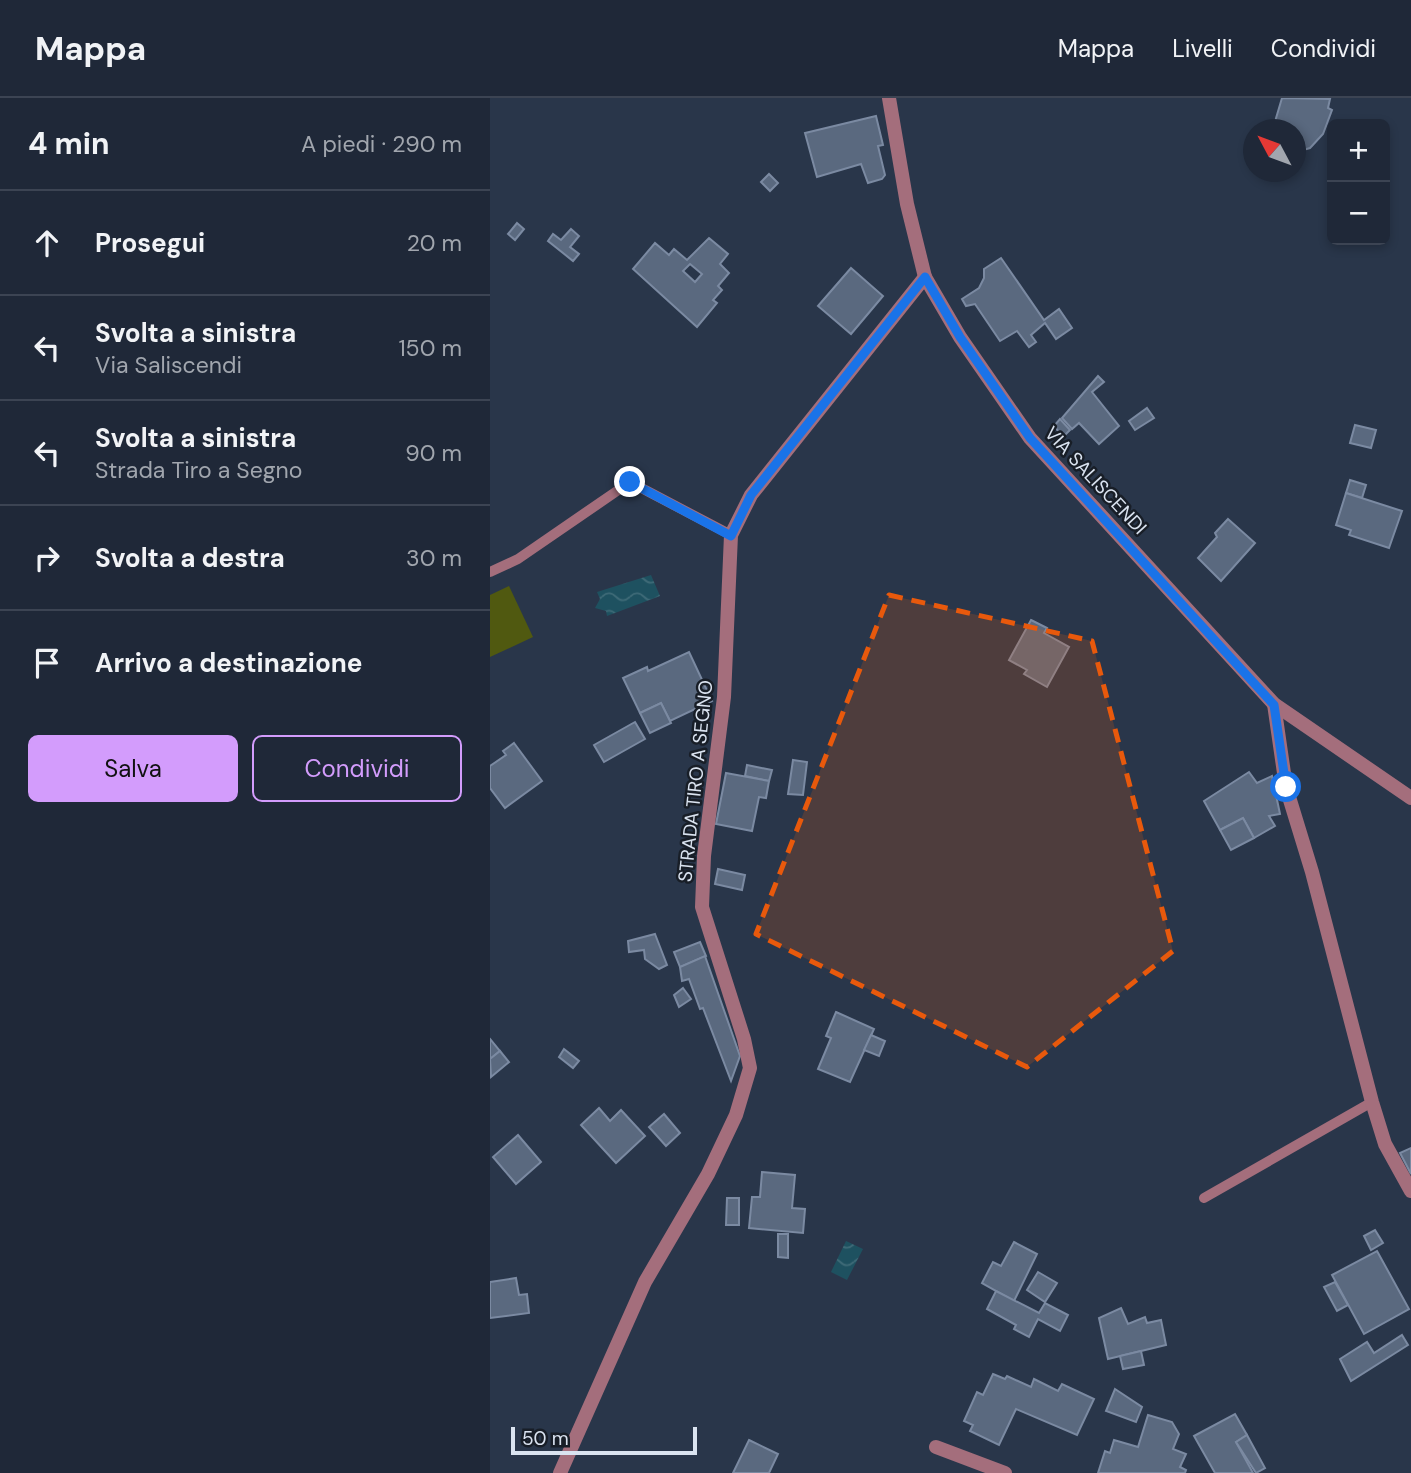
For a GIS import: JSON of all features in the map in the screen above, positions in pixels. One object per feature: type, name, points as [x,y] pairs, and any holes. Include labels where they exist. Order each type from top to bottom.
[{"type":"street","name":"VIA SALISCENDI","points":[[889,98],[907,204],[925,277],[960,337],[1030,438],[1274,705],[1411,798]]},
{"type":"street","name":"STRADA TIRO A SEGNO","points":[[560,1473],[645,1282],[708,1174],[736,1115],[750,1068],[744,1039],[702,907],[704,856],[724,697],[731,536],[751,495],[925,277]]},
{"type":"street","points":[[1274,705],[1286,787],[1312,872],[1371,1102],[1385,1144],[1411,1191]]},
{"type":"street","points":[[936,1447],[1006,1473]]},
{"type":"lane","points":[[490,572],[518,559],[630,482],[731,536]]},
{"type":"lane","points":[[1204,1198],[1371,1102]]},
{"type":"highlighted area","points":[[889,595],[1092,641],[1173,951],[1027,1067],[756,934]]},
{"type":"green space","points":[[509,586],[533,637],[490,657],[490,595]]},
{"type":"water","points":[[651,575],[660,596],[607,616],[606,611],[595,608],[600,599],[597,592]]},
{"type":"water","points":[[846,1241],[863,1249],[847,1280],[831,1272]]},
{"type":"building","points":[[1282,98],[1330,99],[1328,108],[1332,110],[1323,134],[1310,148],[1306,149],[1306,119],[1276,119]]},
{"type":"building","points":[[876,116],[883,145],[878,146],[885,175],[882,179],[868,183],[861,164],[817,177],[805,133]]},
{"type":"building","points":[[769,174],[778,183],[770,191],[761,182]]},
{"type":"building","points":[[517,223],[524,229],[515,240],[508,234]]},
{"type":"building","points":[[571,229],[579,236],[570,247],[579,254],[573,261],[548,241],[553,234],[561,240]]},
{"type":"building","points":[[709,238],[728,254],[720,264],[729,273],[718,286],[722,290],[713,300],[717,303],[697,327],[633,269],[655,243],[669,255],[674,249],[687,260]],"holes":[[[690,264],[702,274],[695,282],[683,271]]]},
{"type":"building","points":[[1001,258],[1044,320],[1059,309],[1072,328],[1056,339],[1045,323],[1031,335],[1036,342],[1029,347],[1017,331],[1000,341],[975,304],[966,306],[962,299],[979,288],[984,278],[984,269]]},
{"type":"building","points":[[851,268],[883,296],[851,334],[818,306]]},
{"type":"building","points":[[1098,376],[1104,382],[1092,392],[1119,426],[1099,444],[1079,423],[1072,429],[1062,418]]},
{"type":"building","points":[[1147,408],[1154,418],[1135,430],[1129,421]]},
{"type":"building","points":[[1060,419],[1070,430],[1063,437],[1054,426]]},
{"type":"building","points":[[1355,425],[1376,430],[1371,448],[1350,443]]},
{"type":"building","points":[[1350,480],[1366,485],[1362,498],[1346,493]]},
{"type":"building","points":[[1346,493],[1402,511],[1389,548],[1349,535],[1351,530],[1336,525]]},
{"type":"building","points":[[1228,519],[1255,543],[1221,581],[1198,558],[1217,537],[1215,533]]},
{"type":"building","points":[[1031,620],[1047,628],[1044,633],[1069,647],[1047,687],[1024,674],[1027,670],[1009,660]]},
{"type":"building","points":[[689,652],[712,701],[670,721],[661,703],[640,713],[623,678],[647,667],[648,671]]},
{"type":"building","points":[[661,703],[671,723],[650,733],[640,713]]},
{"type":"building","points":[[635,722],[645,739],[604,762],[594,745]]},
{"type":"building","points":[[514,743],[542,781],[505,808],[490,788],[490,766],[506,755],[503,751]]},
{"type":"building","points":[[793,760],[807,762],[803,795],[788,794]]},
{"type":"building","points":[[747,765],[772,770],[769,781],[745,776]]},
{"type":"building","points":[[1249,772],[1257,783],[1272,776],[1280,814],[1269,816],[1275,826],[1254,838],[1243,818],[1220,830],[1204,801]]},
{"type":"building","points":[[726,773],[769,781],[766,798],[759,797],[752,831],[716,824]]},
{"type":"building","points":[[1243,818],[1254,838],[1231,850],[1220,830]]},
{"type":"building","points":[[718,869],[745,875],[742,890],[715,884]]},
{"type":"building","points":[[655,934],[667,965],[659,969],[645,959],[644,950],[629,952],[628,941]]},
{"type":"building","points":[[700,942],[706,956],[680,967],[674,952]]},
{"type":"building","points":[[705,956],[740,1056],[731,1081],[689,979],[682,981],[680,967]]},
{"type":"building","points":[[683,988],[691,999],[679,1007],[674,995]]},
{"type":"building","points":[[836,1012],[874,1029],[850,1082],[818,1069],[831,1038],[826,1036]]},
{"type":"building","points":[[871,1035],[885,1041],[879,1056],[864,1050]]},
{"type":"building","points":[[490,1039],[500,1051],[490,1059]]},
{"type":"building","points":[[564,1049],[579,1061],[573,1068],[559,1057]]},
{"type":"building","points":[[500,1051],[509,1062],[491,1077],[490,1059]]},
{"type":"building","points":[[599,1108],[610,1121],[621,1110],[645,1136],[616,1163],[581,1125]]},
{"type":"building","points":[[664,1114],[680,1133],[666,1146],[649,1127]]},
{"type":"building","points":[[518,1135],[541,1162],[516,1184],[493,1157]]},
{"type":"building","points":[[1411,1148],[1411,1174],[1400,1153]]},
{"type":"building","points":[[762,1172],[795,1175],[792,1208],[805,1209],[803,1233],[749,1228],[752,1197],[760,1197]]},
{"type":"building","points":[[727,1198],[739,1198],[739,1225],[726,1225]]},
{"type":"building","points":[[1375,1230],[1383,1243],[1371,1250],[1364,1236]]},
{"type":"building","points":[[778,1234],[788,1234],[788,1258],[778,1257]]},
{"type":"building","points":[[1014,1242],[1037,1254],[1014,1301],[982,1283],[993,1262],[1001,1266]]},
{"type":"building","points":[[1377,1251],[1409,1309],[1364,1334],[1332,1275]]},
{"type":"building","points":[[1038,1272],[1057,1283],[1045,1302],[1027,1290]]},
{"type":"building","points":[[516,1278],[519,1295],[527,1294],[529,1313],[490,1318],[490,1282]]},
{"type":"building","points":[[1335,1282],[1348,1305],[1337,1311],[1324,1287]]},
{"type":"building","points":[[996,1291],[1039,1313],[1045,1303],[1068,1315],[1060,1331],[1038,1319],[1029,1337],[1014,1329],[1016,1325],[987,1309]]},
{"type":"building","points":[[1121,1308],[1128,1324],[1145,1317],[1147,1323],[1161,1320],[1166,1345],[1108,1359],[1099,1318]]},
{"type":"building","points":[[1402,1335],[1408,1345],[1351,1381],[1340,1359],[1367,1342],[1374,1353]]},
{"type":"building","points":[[1141,1351],[1144,1365],[1123,1369],[1120,1356]]},
{"type":"building","points":[[993,1374],[1005,1379],[1007,1376],[1031,1387],[1034,1379],[1058,1391],[1062,1384],[1094,1399],[1077,1435],[1016,1409],[999,1445],[970,1431],[973,1425],[964,1421],[977,1392],[983,1395]]},
{"type":"building","points":[[1115,1389],[1142,1407],[1136,1422],[1106,1411]]},
{"type":"building","points":[[1235,1414],[1247,1435],[1236,1442],[1253,1473],[1215,1473],[1194,1436]]},
{"type":"building","points":[[1148,1415],[1172,1422],[1179,1434],[1173,1449],[1186,1454],[1180,1467],[1186,1470],[1185,1473],[1098,1473],[1105,1451],[1110,1453],[1114,1440],[1138,1447]]},
{"type":"building","points":[[1247,1435],[1265,1468],[1256,1473],[1236,1442]]},
{"type":"building","points":[[749,1440],[778,1454],[769,1473],[733,1473]]},
{"type":"route","points":[[630,482],[731,536],[751,495],[925,277],[960,337],[1030,438],[1274,705],[1286,787]]}]
